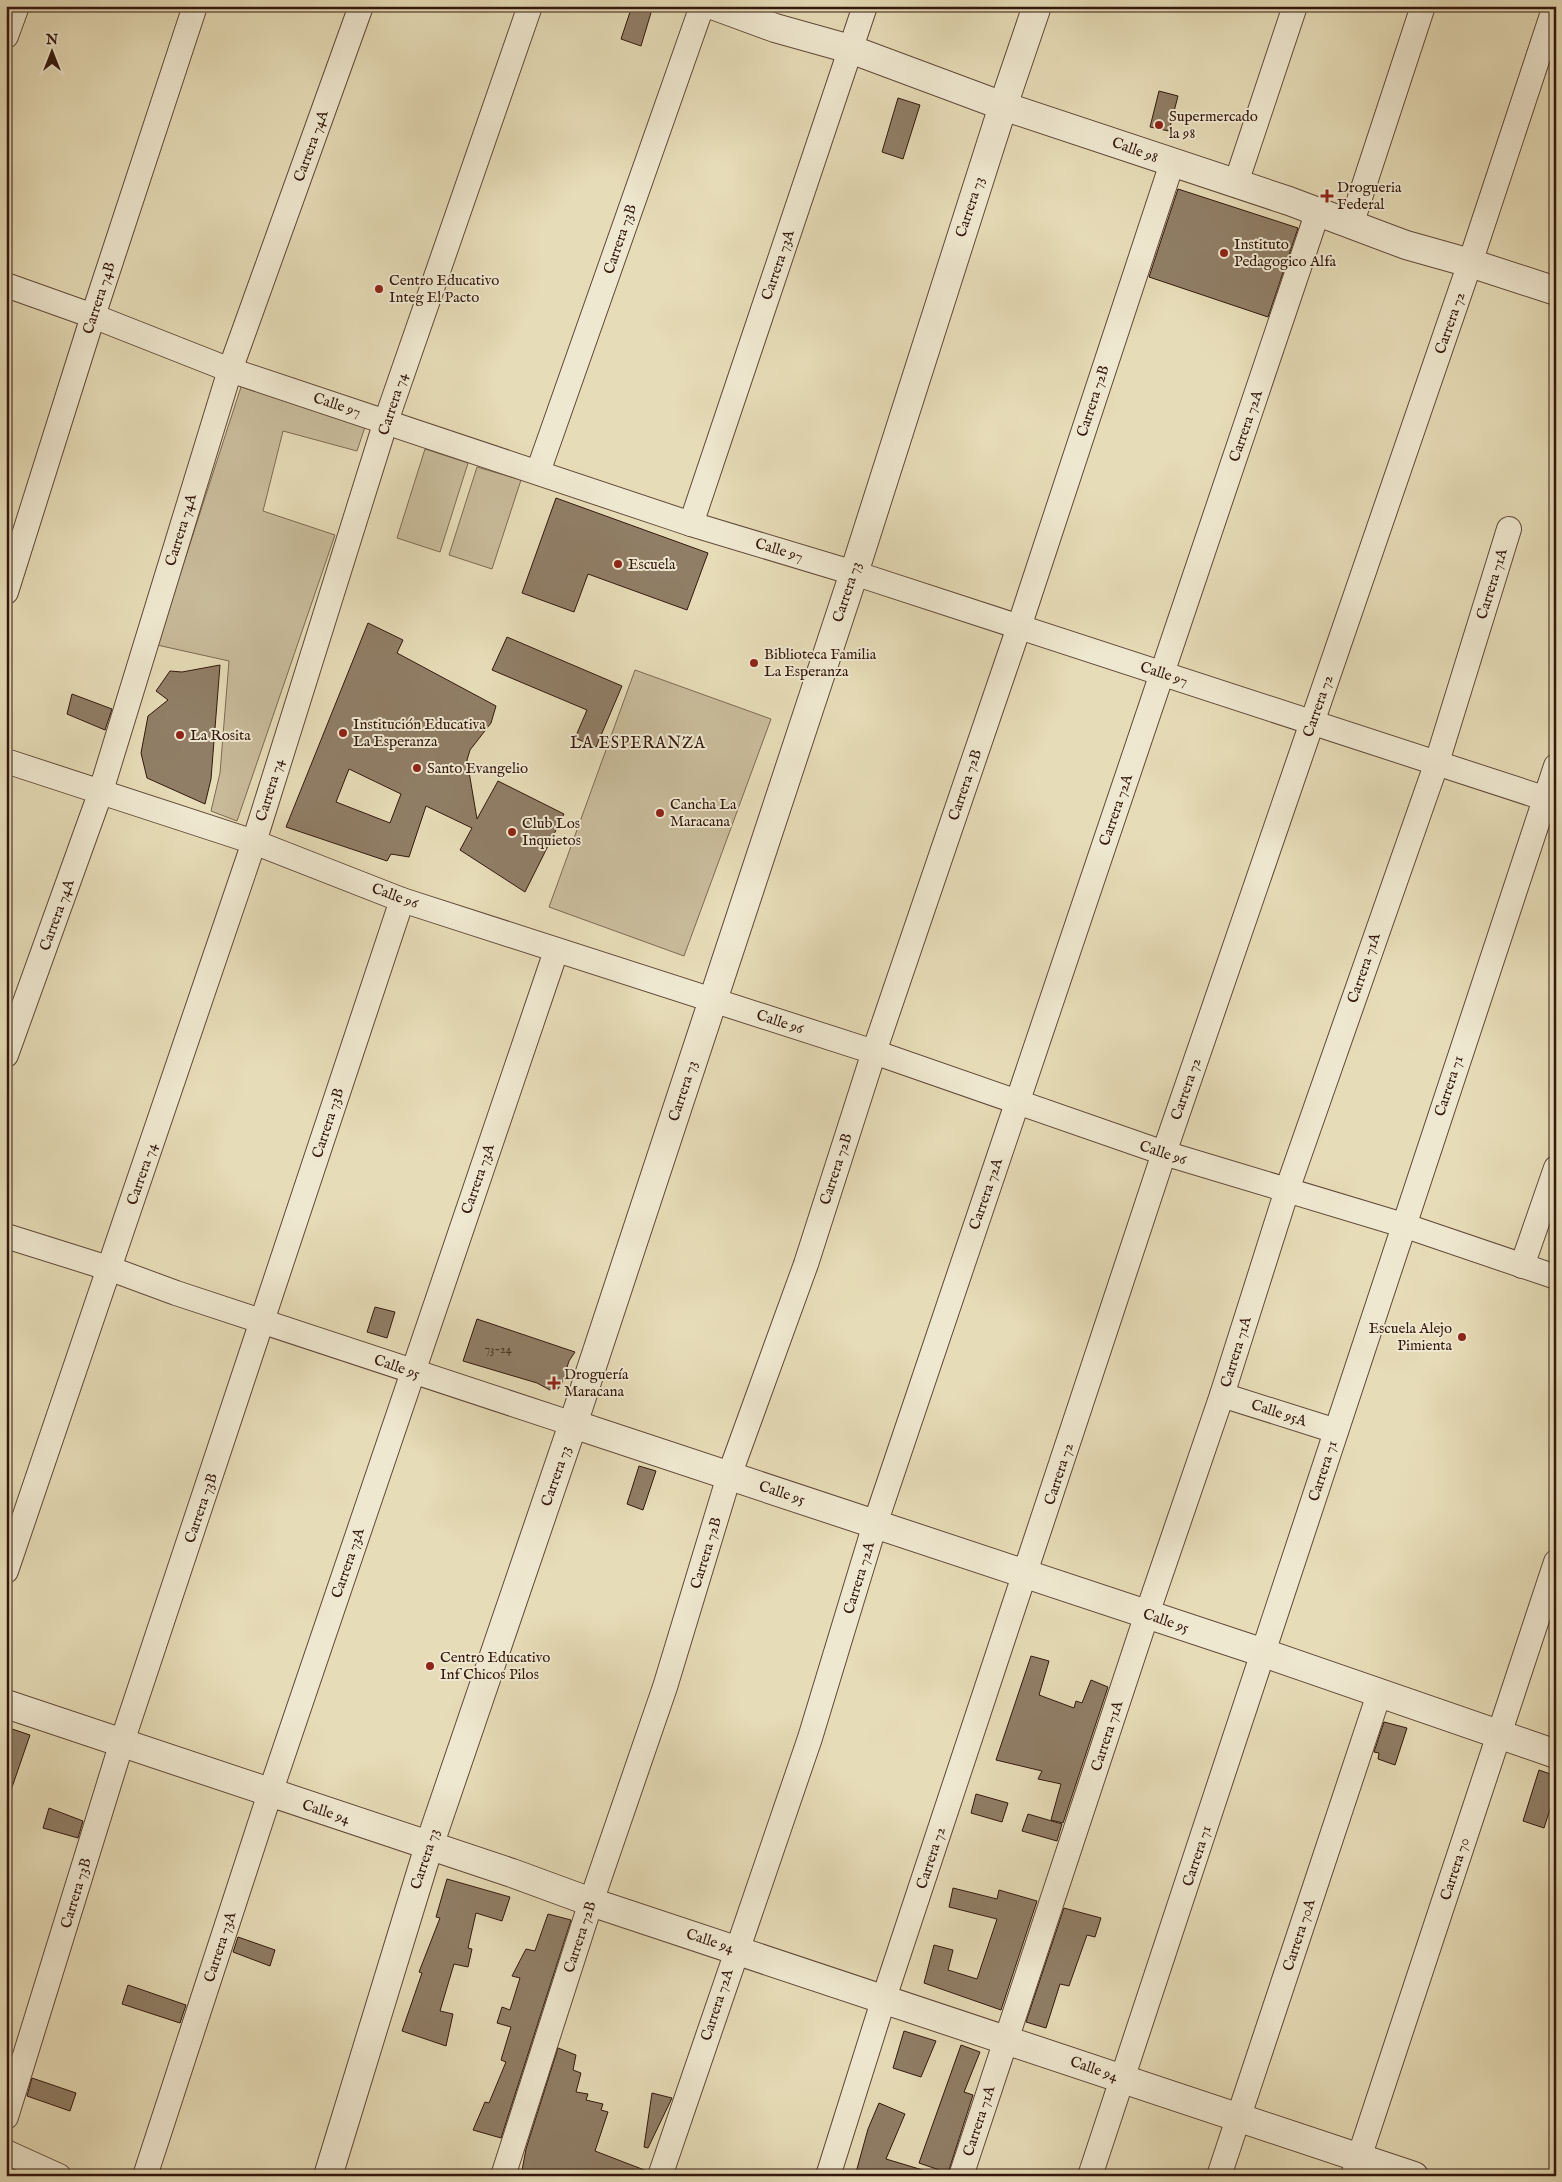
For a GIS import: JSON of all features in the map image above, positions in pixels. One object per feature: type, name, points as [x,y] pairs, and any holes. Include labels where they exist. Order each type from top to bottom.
[{"type":"street","points":[[6,36],[16,6]]},
{"type":"street","name":"Carrera 74B","points":[[6,592],[93,316],[195,6]]},
{"type":"street","name":"Carrera 74A","points":[[6,1055],[100,794],[230,370],[361,6]]},
{"type":"street","name":"Carrera 74","points":[[6,1571],[111,1268],[254,842],[386,421],[530,6]]},
{"type":"street","name":"Carrera 73B","points":[[538,472],[702,6]]},
{"type":"street","name":"Calle 98","points":[[715,6],[775,28],[850,49],[1002,106],[1289,201],[1318,214],[1406,245],[1470,263],[1556,291]]},
{"type":"street","name":"Carrera 73A","points":[[691,524],[865,6]]},
{"type":"street","name":"Carrera 73","points":[[328,2176],[429,1846],[573,1424],[713,1001],[854,573],[1002,106],[1037,6]]},
{"type":"street","points":[[1236,183],[1295,6]]},
{"type":"street","points":[[1351,225],[1423,6]]},
{"type":"street","name":"Carrera 72","points":[[828,2176],[884,1998],[1164,1153],[1470,263],[1554,6]]},
{"type":"street","name":"Carrera 72B","points":[[503,2176],[591,1902],[665,1687],[730,1476],[806,1264],[874,1052],[1019,627],[1172,163]]},
{"type":"street","name":"Carrera 72A","points":[[660,2176],[736,1949],[810,1738],[875,1524],[1318,214]]},
{"type":"street","name":"Calle 97","points":[[6,286],[93,316],[230,370],[691,524],[854,573],[1550,800]]},
{"type":"street","name":"Carrera 71A","points":[[961,2176],[1147,1614],[1222,1395],[1287,1190],[1436,762],[1509,529]]},
{"type":"street","name":"Calle 96","points":[[6,761],[100,794],[254,842],[402,900],[874,1052],[1016,1104],[1164,1153],[1403,1225],[1556,1277]]},
{"type":"street","name":"Carrera 71","points":[[1090,2176],[1264,1653],[1403,1225],[1550,800],[1556,766]]},
{"type":"street","name":"Carrera 73B","points":[[6,2117],[122,1742],[402,900]]},
{"type":"street","name":"Carrera 73A","points":[[145,2176],[270,1793],[556,951]]},
{"type":"street","points":[[1522,1266],[1556,1168]]},
{"type":"street","name":"Calle 95","points":[[6,1236],[111,1268],[412,1372],[1264,1653],[1556,1754]]},
{"type":"street","name":"Calle 95A","points":[[1222,1395],[1336,1431]]},
{"type":"street","name":"Carrera 70","points":[[1356,2166],[1556,1562]]},
{"type":"street","name":"Carrera 70A","points":[[1219,2176],[1378,1694]]},
{"type":"street","name":"Calle 94","points":[[6,1704],[1238,2118],[1356,2166],[1414,2176]]},
{"type":"street","points":[[6,2152],[60,2176]]},
{"type":"shaded area","points":[[242,384],[366,424],[357,451],[283,431],[263,511],[335,535],[237,821],[211,811],[220,773],[229,661],[157,645]]},
{"type":"shaded area","points":[[425,449],[468,463],[440,552],[397,538]]},
{"type":"shaded area","points":[[477,467],[521,480],[492,569],[449,555]]},
{"type":"shaded area","name":"Cancha La Maracana","points":[[635,670],[771,719],[684,956],[549,907]]},
{"type":"building","points":[[632,6],[653,6],[641,46],[621,39]]},
{"type":"building","points":[[1159,91],[1178,96],[1169,131],[1150,127]]},
{"type":"building","points":[[898,98],[920,105],[903,159],[882,152]]},
{"type":"building","name":"Instituto Pedagogico Alfa","points":[[1178,189],[1298,228],[1268,317],[1149,277]]},
{"type":"building","name":"Escuela","points":[[556,498],[708,553],[687,610],[588,574],[574,612],[522,593]]},
{"type":"building","points":[[368,623],[403,640],[397,653],[496,706],[491,723],[470,750],[467,760],[477,819],[498,781],[564,814],[525,892],[460,850],[472,828],[426,806],[409,857],[391,854],[387,861],[286,827]],"holes":[[[349,769],[401,794],[390,823],[336,802]]]},
{"type":"building","points":[[507,637],[622,686],[596,747],[575,738],[587,710],[492,670]]},
{"type":"building","name":"La Rosita","points":[[220,665],[211,779],[205,804],[147,778],[141,753],[148,716],[168,700],[156,691],[170,671],[182,672]]},
{"type":"building","points":[[72,694],[112,709],[105,730],[67,714]]},
{"type":"building","points":[[375,1307],[395,1312],[387,1338],[367,1332]]},
{"type":"building","points":[[477,1319],[575,1352],[569,1361],[562,1383],[558,1389],[550,1390],[537,1383],[463,1361]]},
{"type":"building","points":[[639,1466],[656,1471],[643,1510],[627,1504]]},
{"type":"building","points":[[1031,1656],[1049,1661],[1039,1695],[1074,1708],[1076,1701],[1082,1703],[1091,1680],[1108,1687],[1063,1823],[1051,1820],[1061,1784],[1038,1779],[1042,1771],[996,1760]]},
{"type":"building","points":[[1384,1722],[1407,1728],[1395,1765],[1378,1759],[1379,1753],[1374,1752]]},
{"type":"building","points":[[6,1727],[30,1735],[9,1796],[6,1795]]},
{"type":"building","points":[[1539,1770],[1556,1776],[1556,1791],[1544,1828],[1523,1821]]},
{"type":"building","points":[[976,1794],[1008,1803],[1002,1822],[971,1813]]},
{"type":"building","points":[[49,1808],[83,1821],[78,1838],[43,1828]]},
{"type":"building","points":[[1028,1814],[1062,1824],[1057,1841],[1022,1831]]},
{"type":"building","points":[[447,1879],[510,1897],[502,1921],[476,1913],[468,1948],[472,1949],[468,1967],[454,1964],[440,2011],[453,2014],[446,2046],[402,2031],[422,1973],[419,1972],[440,1918],[436,1917]]},
{"type":"building","points":[[953,1888],[997,1899],[999,1890],[1037,1901],[1001,2010],[924,1983],[934,1945],[953,1950],[948,1970],[977,1979],[997,1919],[949,1907]]},
{"type":"building","points":[[1064,1908],[1101,1918],[1095,1937],[1087,1935],[1069,1986],[1060,1984],[1046,2028],[1026,2022]]},
{"type":"building","points":[[548,1914],[571,1920],[501,2138],[473,2130],[485,2102],[489,2103],[506,2062],[501,2060],[511,2027],[497,2023],[502,2007],[510,2010],[520,1978],[512,1976],[526,1949],[535,1951]]},
{"type":"building","points":[[238,1937],[275,1950],[270,1966],[233,1952]]},
{"type":"building","points":[[128,1985],[186,2005],[180,2023],[122,2004]]},
{"type":"building","points":[[904,2031],[936,2041],[921,2077],[893,2068]]},
{"type":"building","points":[[961,2045],[980,2052],[964,2092],[973,2095],[948,2173],[919,2163]]},
{"type":"building","points":[[558,2048],[576,2055],[573,2070],[581,2073],[576,2092],[588,2094],[586,2100],[603,2104],[601,2110],[608,2112],[595,2151],[647,2171],[647,2176],[521,2176],[526,2149]]},
{"type":"building","points":[[32,2078],[76,2093],[70,2111],[27,2096]]},
{"type":"building","points":[[652,2093],[672,2098],[648,2148],[644,2147]]},
{"type":"building","points":[[879,2103],[905,2114],[886,2159],[926,2171],[926,2176],[855,2176],[868,2129]]},
{"type":"place","name":"Supermercado la 98","points":[[1159,125]]},
{"type":"place","name":"Drogueria Federal","points":[[1327,196]]},
{"type":"place","name":"Instituto Pedagogico Alfa","points":[[1224,253]]},
{"type":"place","name":"Centro Educativo Integ El Pacto","points":[[379,289]]},
{"type":"place","name":"Escuela","points":[[618,564]]},
{"type":"place","name":"Biblioteca Familia La Esperanza","points":[[754,663]]},
{"type":"place","name":"Institución Educativa La Esperanza","points":[[343,733]]},
{"type":"place","name":"La Rosita","points":[[180,735]]},
{"type":"place","name":"Santo Evangelio","points":[[417,768]]},
{"type":"place","name":"Cancha La Maracana","points":[[660,813]]},
{"type":"place","name":"Club Los Inquietos","points":[[512,832]]},
{"type":"place","name":"Escuela Alejo Pimienta","points":[[1462,1337]]},
{"type":"place","name":"Droguería Maracana","points":[[554,1383]]},
{"type":"place","name":"Centro Educativo Inf Chicos Pilos","points":[[430,1666]]},
{"type":"district","name":"LA ESPERANZA","points":[[638,744]]}]
